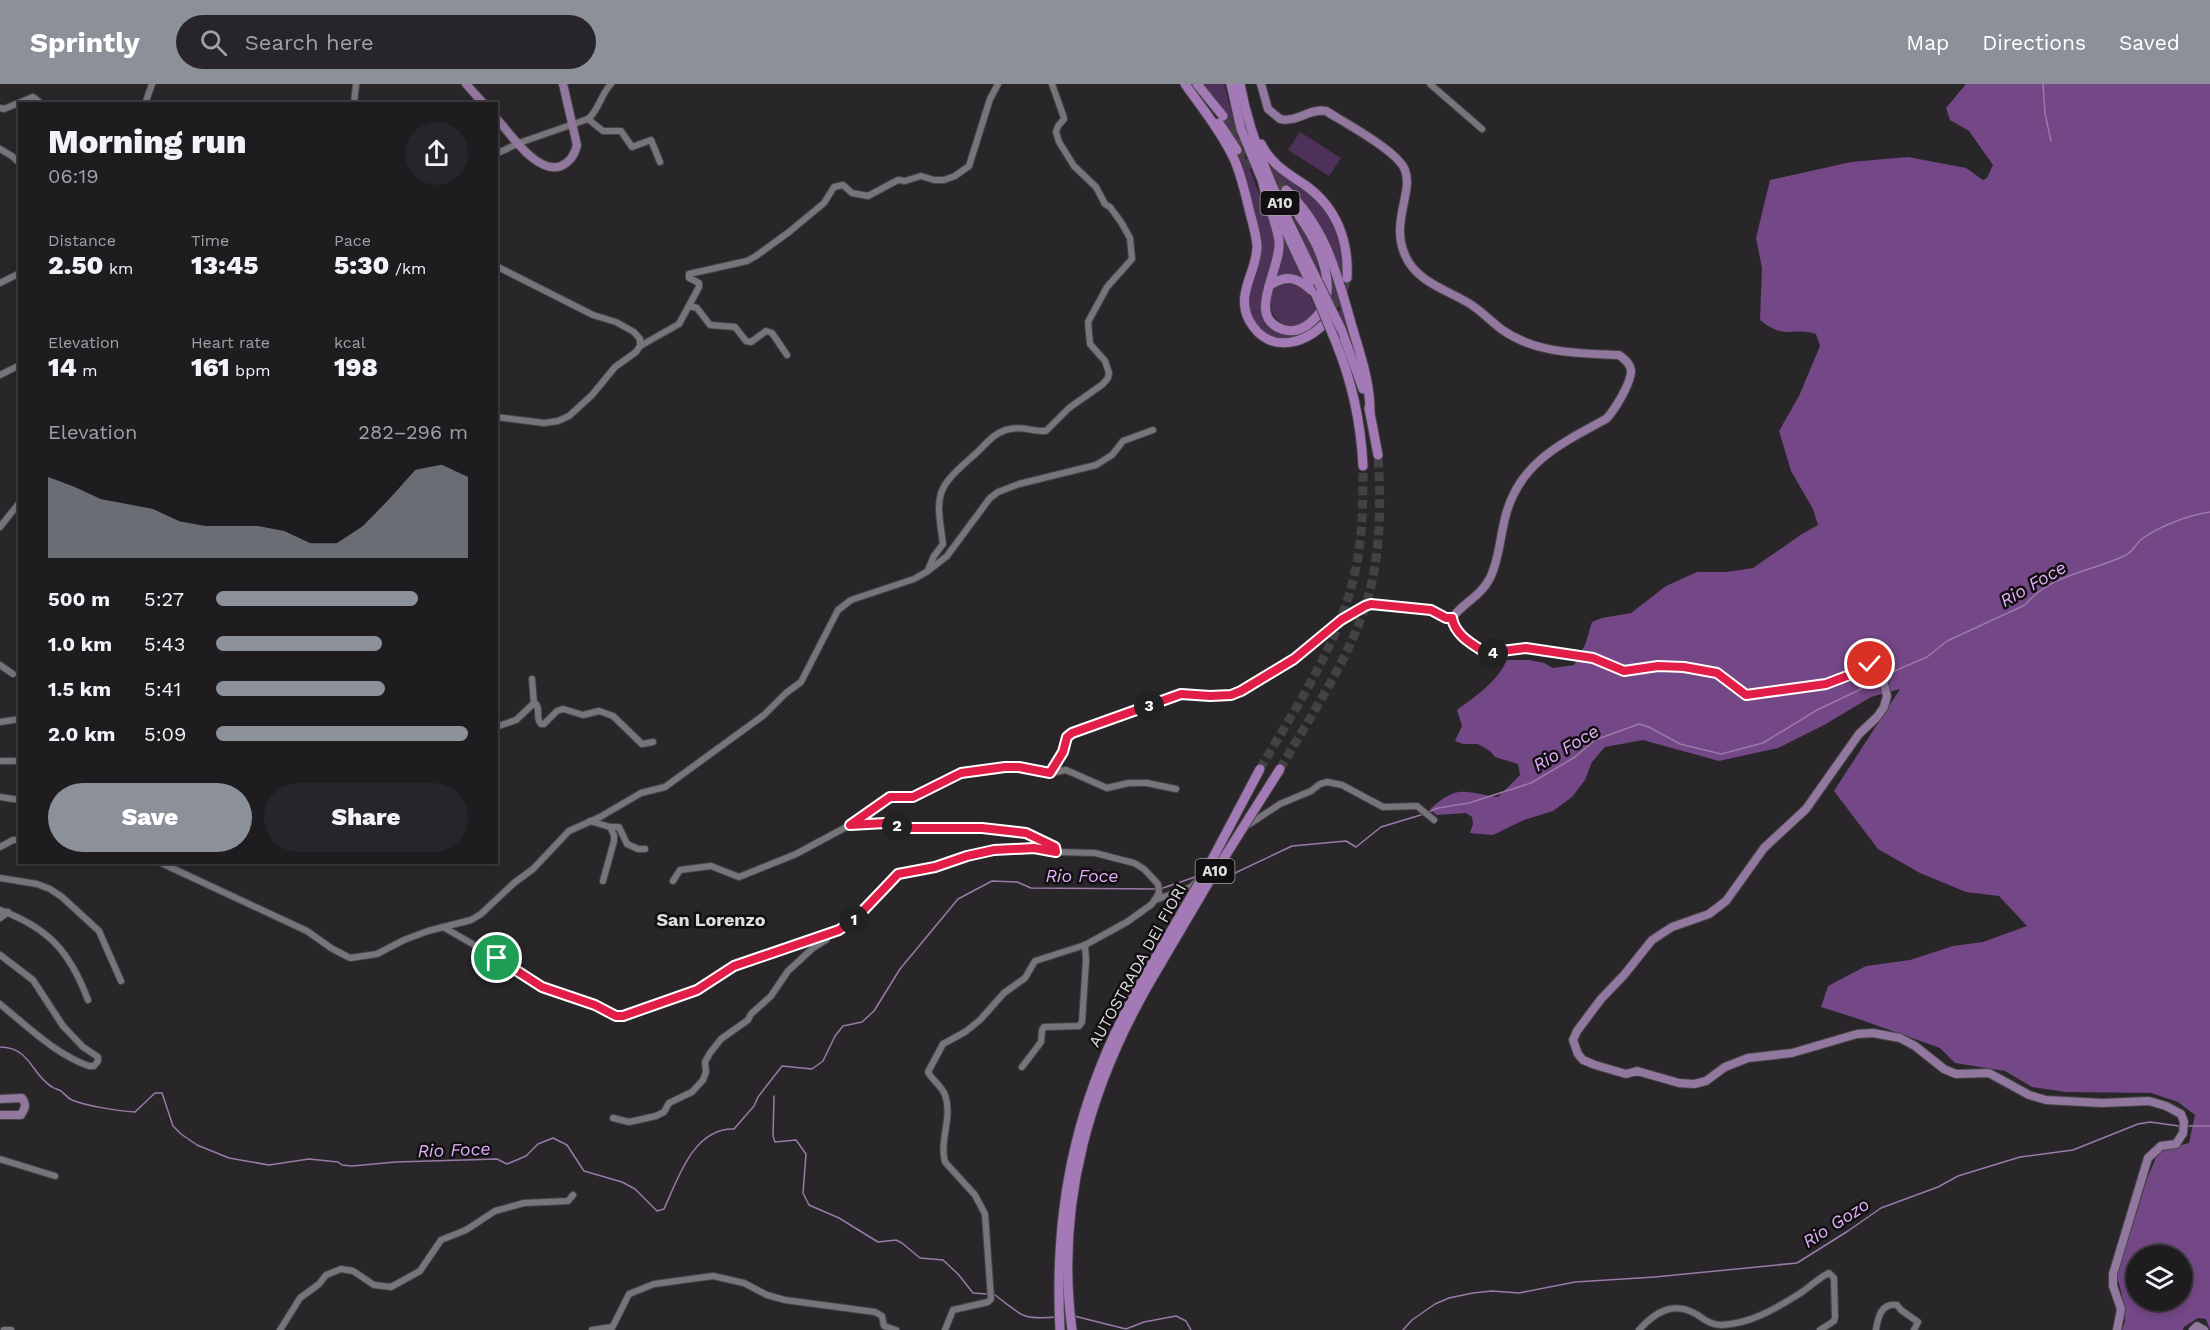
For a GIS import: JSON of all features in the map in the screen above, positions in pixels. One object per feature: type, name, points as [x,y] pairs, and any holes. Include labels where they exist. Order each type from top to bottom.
[{"type":"highway","points":[[1185,84],[1231,153],[1244,188],[1257,245],[1256,261],[1244,298],[1245,312],[1252,325],[1263,336],[1275,342],[1299,341],[1314,334],[1328,320],[1333,314],[1330,307]]},
{"type":"highway","points":[[1194,84],[1223,116]]},
{"type":"highway","points":[[1194,84],[1238,150]]},
{"type":"highway","name":"A10","points":[[1231,84],[1241,129],[1263,183],[1335,340],[1354,397],[1360,428],[1363,466]]},
{"type":"highway","name":"A10","points":[[1240,84],[1249,121],[1270,180],[1341,329],[1370,411],[1378,455]]},
{"type":"highway","points":[[1249,121],[1274,163],[1313,191],[1334,215],[1346,247],[1347,278]]},
{"type":"highway","points":[[1263,183],[1279,240],[1278,258],[1265,298],[1265,311],[1275,325],[1286,330],[1298,330],[1309,324],[1318,315],[1327,291],[1325,270],[1314,240],[1299,216]]},
{"type":"highway","points":[[1286,190],[1314,223],[1330,255],[1368,385],[1370,411]]},
{"type":"highway","points":[[1269,286],[1284,278],[1294,278],[1303,282],[1316,295]]},
{"type":"highway","name":"AUTOSTRADA DEI FIORI","points":[[1150,974],[1260,769]]},
{"type":"highway","name":"AUTOSTRADA DEI FIORI","points":[[1060,1330],[1060,1246],[1080,1125],[1096,1075],[1123,1015],[1280,770]]},
{"type":"highway","name":"AUTOSTRADA DEI FIORI","points":[[1071,1181],[1067,1268],[1072,1330]]},
{"type":"main road","points":[[466,84],[481,102]]},
{"type":"main road","points":[[498,120],[540,165],[556,167],[564,165],[575,153],[577,145],[563,84]]},
{"type":"main road","points":[[1261,84],[1268,109],[1280,119],[1295,120],[1310,112],[1326,111],[1383,147],[1402,163],[1407,180],[1399,226],[1400,237],[1405,255],[1420,276],[1467,301],[1500,328],[1520,340],[1545,349],[1570,353],[1619,355],[1629,365],[1631,375],[1613,412],[1606,419],[1551,450],[1521,483],[1507,510],[1491,577],[1477,596],[1458,610],[1452,618],[1461,636],[1486,653],[1526,648],[1593,658],[1624,671],[1658,666],[1684,667],[1717,673],[1746,695],[1826,684],[1870,664],[1874,665],[1879,672],[1884,684],[1887,696],[1884,707],[1859,734],[1806,809],[1764,848],[1726,901],[1709,914],[1671,927],[1652,940],[1601,999],[1577,1031],[1574,1040],[1578,1054],[1583,1060],[1611,1071],[1626,1074],[1637,1071],[1679,1083],[1694,1084],[1707,1081],[1725,1068],[1748,1058],[1792,1053],[1857,1034],[1873,1033],[1900,1038],[1915,1046],[1944,1069],[1956,1074],[1989,1074],[2029,1095],[2046,1100],[2102,1103],[2149,1101],[2176,1111],[2181,1114],[2184,1122],[2183,1133],[2176,1144],[2161,1146],[2148,1158],[2113,1274],[2113,1286],[2121,1309],[2117,1330]]},
{"type":"main road","points":[[0,1099],[22,1098],[25,1108],[21,1114],[0,1115]]},
{"type":"main road","points":[[2193,1330],[2197,1326],[2204,1330]]},
{"type":"street","points":[[146,102],[152,84]]},
{"type":"street","points":[[354,102],[356,84]]},
{"type":"street","points":[[498,153],[519,143],[588,119],[595,112],[603,93],[611,84]]},
{"type":"street","points":[[498,417],[544,423],[558,421],[569,416],[592,395],[615,367],[636,352],[640,346],[679,324],[699,287],[699,283],[688,278],[689,274],[747,261],[756,256],[824,203],[834,187],[843,185],[852,193],[868,196],[898,180],[905,181],[921,176],[944,180],[963,171],[969,166],[990,99],[998,84]]},
{"type":"street","points":[[928,571],[933,556],[943,544],[938,515],[944,483],[996,434],[1008,429],[1025,428],[1037,432],[1046,431],[1069,408],[1108,378],[1109,373],[1105,361],[1090,344],[1088,322],[1107,286],[1132,259],[1130,238],[1121,222],[1102,200],[1100,191],[1074,166],[1059,142],[1056,132],[1064,120],[1052,84]]},
{"type":"street","points":[[1430,84],[1482,129]]},
{"type":"street","points":[[20,102],[29,98],[39,102]]},
{"type":"street","points":[[0,108],[4,109],[18,103]]},
{"type":"street","points":[[588,119],[603,131],[621,131],[632,147],[651,140],[660,162]]},
{"type":"street","points":[[0,149],[17,162],[18,160]]},
{"type":"street","points":[[498,267],[593,315],[616,322],[634,332],[640,339],[640,346]]},
{"type":"street","points":[[0,283],[18,274]]},
{"type":"street","points":[[688,306],[697,308],[710,325],[735,327],[746,341],[751,342],[766,331],[772,333],[787,355]]},
{"type":"street","points":[[0,375],[18,366]]},
{"type":"street","points":[[163,864],[308,931],[350,958],[378,954],[404,940],[454,923],[465,922],[482,914],[532,869],[569,831],[641,794],[665,787],[764,714],[801,682],[832,621],[844,604],[914,579],[928,571],[947,556],[982,507],[998,492],[1019,484],[1096,465],[1112,454],[1123,441],[1153,430]]},
{"type":"street","points":[[0,527],[18,504]]},
{"type":"street","points":[[1050,773],[1063,752],[1067,737],[1072,733],[1181,694],[1231,695],[1241,691],[1294,659],[1341,620],[1365,606],[1431,610],[1446,618],[1452,618]]},
{"type":"street","points":[[0,664],[13,674]]},
{"type":"street","points":[[498,726],[522,717],[534,704],[532,679]]},
{"type":"street","points":[[534,704],[538,705],[540,724],[544,724],[557,711],[563,709],[583,715],[599,711],[613,716],[642,744],[653,742]]},
{"type":"street","points":[[0,722],[18,719]]},
{"type":"street","points":[[0,761],[18,761]]},
{"type":"street","points":[[673,881],[680,870],[711,866],[739,877],[796,854],[850,825],[890,797],[913,797],[961,773],[1005,767],[1019,767],[1050,773],[1066,770],[1107,788],[1129,783],[1147,783],[1176,789]]},
{"type":"street","points":[[945,1330],[952,1310],[982,1304],[991,1299],[991,1291],[985,1214],[975,1195],[945,1162],[943,1155],[948,1111],[945,1094],[928,1072],[943,1044],[965,1032],[980,1020],[1004,993],[1025,978],[1035,961],[1084,945],[1127,922],[1155,900],[1195,884],[1207,861],[1220,847],[1259,817],[1280,804],[1311,791],[1320,784],[1327,782],[1342,785],[1383,807],[1417,807],[1434,820]]},
{"type":"street","points":[[0,797],[18,800]]},
{"type":"street","points":[[590,821],[610,827],[620,827],[627,844],[645,849]]},
{"type":"street","points":[[850,825],[885,823],[908,828],[982,828],[1026,833],[1055,847],[1056,852]]},
{"type":"street","points":[[603,881],[614,841],[610,827]]},
{"type":"street","points":[[0,847],[13,840],[18,840]]},
{"type":"street","points":[[443,927],[542,987],[595,1005],[616,1016],[623,1016],[697,990],[734,966],[830,934],[850,924],[898,874],[935,867],[994,850],[1034,848],[1056,852],[1095,853],[1134,863],[1144,869],[1158,884],[1159,893],[1155,900]]},
{"type":"street","points":[[0,879],[37,884],[62,897],[99,931],[121,981]]},
{"type":"street","points":[[0,910],[8,912],[47,936],[63,950],[74,966],[88,1000]]},
{"type":"street","points":[[0,918],[8,912]]},
{"type":"street","points":[[613,1118],[629,1122],[656,1116],[664,1112],[669,1102],[692,1092],[703,1080],[706,1072],[705,1062],[716,1046],[748,1020],[751,1014],[771,996],[788,971],[813,948],[826,940],[830,934]]},
{"type":"street","points":[[1022,1067],[1041,1042],[1044,1027],[1079,1026],[1082,1022],[1086,961],[1084,945]]},
{"type":"street","points":[[0,955],[33,981],[63,1026],[83,1047],[98,1057],[97,1063],[89,1066],[61,1052],[0,1004]]},
{"type":"street","points":[[0,1160],[55,1176]]},
{"type":"street","points":[[280,1330],[300,1298],[319,1284],[326,1275],[341,1269],[353,1270],[374,1285],[392,1287],[420,1271],[441,1240],[466,1230],[495,1211],[524,1203],[568,1201],[573,1195]]},
{"type":"street","points":[[1639,1330],[1659,1312],[1672,1308],[1684,1308],[1720,1325],[1755,1319],[1800,1294],[1829,1273],[1834,1278],[1835,1317],[1834,1321],[1820,1330]]},
{"type":"street","points":[[592,1330],[611,1328],[626,1298],[636,1291],[654,1284],[712,1276],[744,1283],[767,1295],[785,1300],[875,1312],[882,1316],[884,1326],[896,1330]]},
{"type":"street","points":[[1876,1330],[1878,1316],[1883,1309],[1892,1304],[1897,1305],[1900,1310],[1918,1322],[1914,1330]]},
{"type":"street","points":[[4,1330],[11,1330]]},
{"type":"shaded area","points":[[1203,84],[1224,84],[1239,140],[1275,237],[1274,267],[1262,295],[1263,315],[1278,331],[1320,318],[1322,323],[1298,339],[1273,338],[1253,323],[1246,304],[1259,259],[1221,119],[1227,114]]},
{"type":"shaded area","points":[[1966,84],[2210,84],[2210,1330],[2206,1319],[2198,1318],[2183,1330],[2122,1330],[2125,1321],[2117,1276],[2126,1247],[2126,1311],[2192,1311],[2192,1245],[2127,1245],[2157,1155],[2164,1150],[2189,1143],[2195,1115],[2178,1102],[2151,1093],[2066,1092],[2032,1087],[2005,1071],[1955,1063],[1940,1048],[1821,1007],[1828,986],[1866,966],[1910,960],[1953,946],[1983,942],[2027,926],[1999,896],[1966,892],[1920,873],[1878,849],[1834,791],[1900,689],[1871,697],[1824,725],[1778,748],[1719,761],[1643,740],[1605,747],[1592,762],[1585,780],[1572,797],[1553,811],[1524,820],[1493,835],[1470,833],[1473,824],[1472,817],[1466,813],[1437,815],[1430,809],[1455,793],[1468,792],[1498,797],[1520,775],[1518,764],[1495,757],[1478,744],[1463,744],[1455,741],[1462,726],[1457,710],[1492,682],[1507,660],[1529,660],[1544,663],[1553,668],[1574,665],[1585,645],[1592,622],[1631,613],[1666,586],[1697,572],[1727,572],[1753,568],[1818,525],[1813,509],[1791,471],[1779,431],[1799,396],[1820,346],[1816,334],[1800,331],[1783,332],[1760,320],[1762,268],[1756,238],[1770,180],[1851,162],[1908,157],[1966,168],[1983,180],[1987,178],[1993,165],[1969,131],[1950,120],[1946,108]]},
{"type":"shaded area","points":[[1300,132],[1341,158],[1329,176],[1288,150]]},
{"type":"shaded area","points":[[1266,159],[1320,201],[1338,230],[1343,253],[1344,277],[1350,279],[1347,296],[1331,252],[1317,225],[1288,188],[1284,192],[1309,220],[1323,243],[1345,310],[1359,363],[1338,314],[1341,308],[1336,305],[1335,307],[1333,303],[1330,275],[1323,251],[1302,215],[1296,219],[1312,244],[1322,280]]},
{"type":"shaded area","points":[[1279,226],[1306,280],[1274,279]]},
{"type":"shaded area","points":[[1294,281],[1307,291],[1317,311],[1303,323],[1288,326],[1276,318],[1269,301],[1277,285]]},
{"type":"waterway","points":[[2043,84],[2045,113],[2051,141]]},
{"type":"waterway","name":"Rio Foce","points":[[1883,676],[1927,657],[1947,641],[2025,605],[2047,586],[2126,555],[2149,534],[2184,518],[2210,512]]},
{"type":"waterway","name":"Rio Foce","points":[[1428,812],[1469,803],[1531,783],[1575,757],[1595,740],[1639,724],[1680,744],[1721,754],[1763,743],[1817,710],[1859,690],[1876,679]]},
{"type":"waterway","name":"Rio Foce","points":[[1218,875],[1235,873],[1292,846],[1346,841],[1356,847],[1381,827],[1424,814]]},
{"type":"waterway","name":"Rio Foce","points":[[1160,889],[1198,876]]},
{"type":"waterway","name":"Rio Foce","points":[[0,1047],[18,1051],[45,1082],[78,1102],[135,1112],[155,1093],[162,1093],[173,1126],[181,1134],[197,1145],[229,1158],[269,1165],[309,1159],[352,1166],[396,1162],[497,1159],[507,1164],[526,1156],[538,1144],[553,1138],[567,1145],[584,1171],[622,1182],[635,1189],[657,1211],[664,1209],[681,1170],[698,1146],[708,1137],[720,1131],[734,1129],[754,1106],[758,1097],[782,1066],[812,1069],[823,1061],[835,1036],[843,1026],[862,1022],[874,1011],[900,969],[958,899],[992,881],[1017,882],[1031,888],[1156,889]]},
{"type":"waterway","name":"Rio Gozo","points":[[774,1096],[773,1136],[775,1142],[796,1140],[806,1154],[803,1193],[809,1205],[839,1218],[878,1242],[896,1240],[920,1258],[943,1260],[973,1293],[987,1294]]},
{"type":"waterway","name":"Rio Gozo","points":[[1403,1330],[1412,1320],[1435,1304],[1449,1298],[1473,1293],[1492,1291],[1519,1293],[1575,1282],[1655,1277],[1797,1263],[1881,1208],[1938,1187],[1958,1176],[2020,1157],[2073,1150],[2138,1124],[2150,1122],[2179,1126]]},
{"type":"waterway","name":"Rio Gozo","points":[[2187,1126],[2210,1126]]},
{"type":"waterway","name":"Rio Gozo","points":[[992,1295],[1023,1315],[1036,1318],[1057,1317]]},
{"type":"waterway","name":"Rio Gozo","points":[[1074,1316],[1126,1329],[1144,1322],[1176,1316],[1186,1321],[1191,1330]]},
{"type":"tunnel","points":[[1223,116],[1248,149]]},
{"type":"tunnel","points":[[1237,150],[1262,177]]},
{"type":"tunnel","points":[[1268,173],[1286,190]]},
{"type":"tunnel","points":[[1276,191],[1299,216]]},
{"type":"tunnel","points":[[1330,307],[1341,299],[1347,278]]},
{"type":"tunnel","points":[[1280,769],[1350,645],[1367,601],[1372,583],[1379,529],[1378,455]]},
{"type":"tunnel","points":[[1260,769],[1317,671],[1349,594],[1360,542],[1363,466]]},
{"type":"district","name":"San Lorenzo","points":[[711,920]]},
{"type":"route","points":[[497,958],[520,975],[542,987],[595,1005],[616,1016],[623,1016],[697,990],[734,966],[839,930],[850,924],[898,874],[935,867],[994,850],[1023,847],[1056,852],[1055,847],[1026,833],[973,827],[935,830],[885,823],[850,825],[890,797],[913,797],[961,773],[1005,767],[1019,767],[1050,773],[1063,752],[1067,737],[1072,733],[1181,694],[1231,695],[1241,691],[1294,659],[1341,620],[1371,604],[1431,610],[1446,618],[1452,618],[1461,636],[1486,653],[1526,648],[1574,654],[1593,658],[1624,671],[1658,666],[1684,667],[1717,673],[1746,695],[1826,684],[1870,664]]}]
